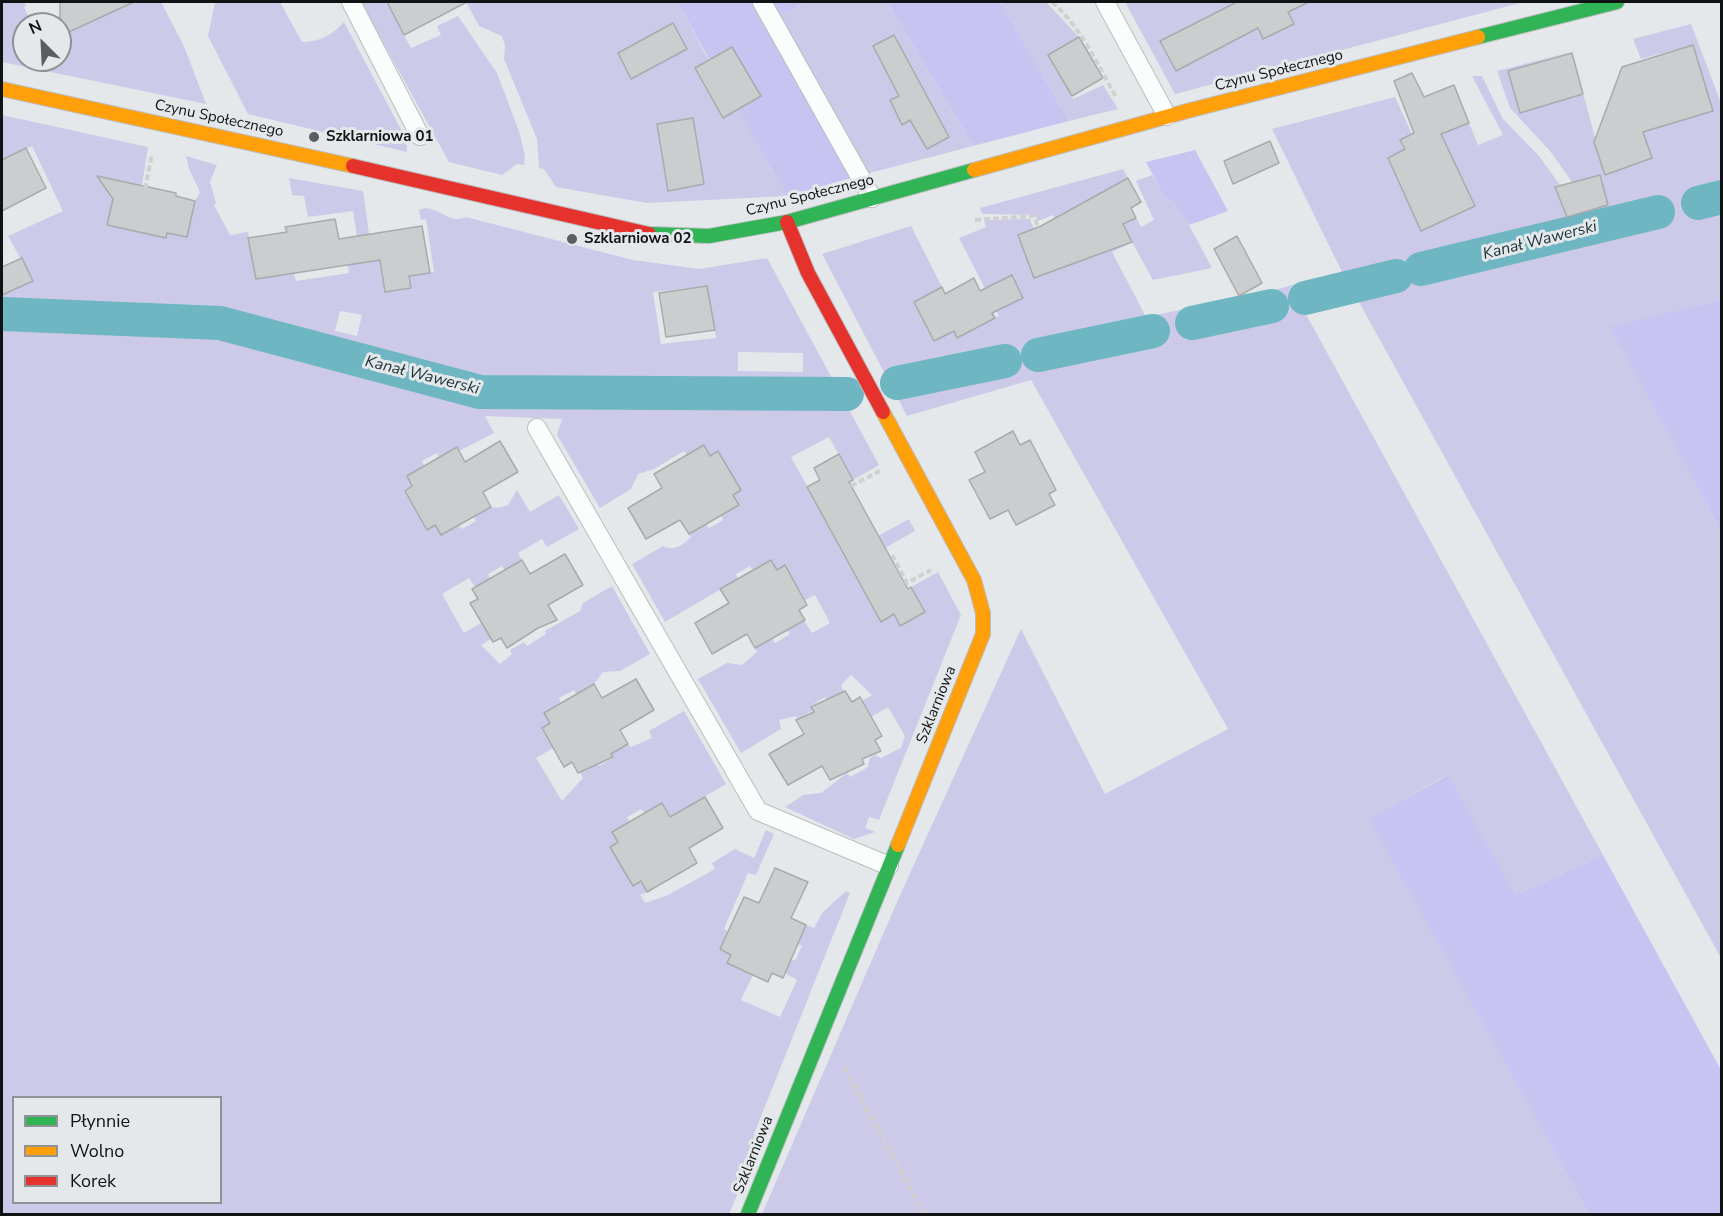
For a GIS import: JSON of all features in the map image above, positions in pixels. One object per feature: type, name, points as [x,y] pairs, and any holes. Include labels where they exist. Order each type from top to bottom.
[{"type":"street","name":"Czynu Społecznego","points":[[2,89],[220,135],[648,234],[709,236],[787,222],[1167,116],[1617,2]]},
{"type":"street","name":"Szklarniowa","points":[[748,1215],[982,641],[983,613],[974,580],[807,273],[787,222]]},
{"type":"lane","points":[[351,2],[420,136]]},
{"type":"lane","points":[[762,2],[872,198]]},
{"type":"lane","points":[[1105,2],[1167,116]]},
{"type":"lane","points":[[537,428],[758,811],[889,866]]},
{"type":"path","points":[[1052,2],[1063,11],[1081,36],[1117,98]]},
{"type":"path","points":[[145,189],[153,148]]},
{"type":"path","points":[[975,220],[1034,216],[1038,227]]},
{"type":"path","points":[[851,486],[882,470]]},
{"type":"path","points":[[892,555],[907,584],[936,568]]},
{"type":"path","points":[[824,1030],[924,1215]]},
{"type":"shaded area","points":[[2,2],[24,2],[26,12],[12,12],[12,64],[2,62]]},
{"type":"shaded area","points":[[99,2],[161,2],[184,46],[206,104],[51,72],[72,72],[72,31],[106,15]]},
{"type":"shaded area","points":[[215,2],[280,2],[302,42],[325,37],[344,22],[406,139],[407,152],[248,114],[208,36]]},
{"type":"shaded area","points":[[361,2],[387,2],[411,48],[441,35],[437,26],[458,16],[497,73],[519,131],[525,156],[524,165],[517,164],[502,175],[449,162]]},
{"type":"shaded area","points":[[466,2],[677,2],[709,60],[695,68],[723,118],[738,109],[787,196],[647,203],[556,187],[544,169],[539,168],[537,139],[504,59],[505,46],[502,36],[479,26]]},
{"type":"shaded area","points":[[677,2],[806,2],[778,16],[866,174],[787,196]]},
{"type":"shaded area","points":[[806,2],[887,2],[973,146],[866,174],[778,16]]},
{"type":"shaded area","points":[[887,2],[1000,2],[1069,121],[973,146]]},
{"type":"shaded area","points":[[1005,2],[1046,2],[1079,37],[1048,55],[1073,99],[1103,85],[1118,109],[1069,121],[1001,4]]},
{"type":"shaded area","points":[[1125,2],[1245,2],[1263,39],[1294,24],[1283,2],[1524,2],[1175,94]],"holes":[[[1205,18],[1220,48],[1160,41]]]},
{"type":"shaded area","points":[[1691,24],[1721,103],[1721,300],[1611,328],[1721,531],[1721,958],[1354,293],[1302,307],[1603,855],[1516,895],[1447,775],[1370,819],[1589,1214],[762,1214],[897,902],[1021,629],[1105,794],[1228,729],[1031,380],[907,416],[822,254],[911,226],[942,287],[914,302],[934,341],[954,331],[957,337],[999,316],[959,238],[986,227],[984,220],[1030,219],[1034,229],[1018,235],[1034,278],[1071,264],[1053,215],[1038,221],[1035,215],[982,214],[980,208],[1123,169],[1128,178],[1088,201],[1121,226],[1136,218],[1141,227],[1154,220],[1136,181],[1152,175],[1164,197],[1174,203],[1189,225],[1212,268],[1153,280],[1132,242],[1112,252],[1146,317],[1270,291],[1342,272],[1272,129],[1395,97],[1429,171],[1453,162],[1441,134],[1469,123],[1478,145],[1503,135],[1472,76],[1482,76],[1503,119],[1539,156],[1560,185],[1555,188],[1567,217],[1608,205],[1600,175],[1572,182],[1550,151],[1510,108],[1497,71],[1571,52],[1508,71],[1520,113],[1583,94],[1605,174],[1639,121],[1684,120],[1713,111],[1693,45],[1641,59],[1633,39]]},
{"type":"shaded area","points":[[2,115],[148,147],[142,185],[118,180],[110,186],[109,193],[113,199],[107,225],[166,238],[167,233],[187,237],[195,201],[200,192],[189,169],[186,156],[217,165],[210,182],[216,203],[214,205],[230,235],[248,232],[256,279],[294,274],[296,281],[349,273],[346,252],[359,250],[353,211],[308,217],[304,196],[292,195],[289,178],[363,191],[369,234],[376,233],[383,280],[411,288],[409,276],[434,272],[426,219],[421,220],[419,210],[425,208],[453,219],[466,217],[633,260],[699,269],[767,258],[879,465],[853,480],[829,437],[791,457],[845,554],[909,519],[915,531],[885,548],[881,622],[894,614],[900,626],[925,612],[911,587],[938,572],[961,615],[879,820],[869,817],[865,828],[875,832],[854,839],[785,807],[803,795],[821,793],[847,773],[850,777],[868,767],[870,758],[875,755],[881,758],[901,748],[905,736],[888,707],[871,717],[862,701],[872,695],[851,675],[841,685],[844,692],[828,701],[825,697],[811,706],[813,710],[798,719],[796,716],[779,720],[781,729],[741,753],[698,679],[727,663],[742,665],[757,652],[755,648],[772,639],[775,643],[790,634],[787,630],[804,621],[812,633],[830,623],[815,595],[805,600],[785,566],[777,570],[770,560],[753,570],[750,566],[736,574],[738,579],[665,622],[632,564],[663,546],[678,547],[691,537],[689,534],[706,524],[709,528],[723,520],[721,515],[739,505],[733,495],[741,490],[719,451],[710,456],[704,445],[687,455],[684,451],[654,469],[638,474],[631,489],[600,508],[557,435],[562,419],[485,416],[494,433],[459,451],[457,447],[439,457],[437,453],[422,461],[424,465],[407,476],[412,486],[405,491],[427,529],[435,525],[441,535],[459,526],[462,529],[476,521],[474,517],[491,507],[498,508],[508,505],[517,490],[530,512],[559,495],[579,529],[547,547],[542,539],[518,553],[522,560],[505,570],[502,566],[488,574],[490,579],[475,587],[469,578],[442,594],[464,633],[481,623],[491,639],[481,645],[500,664],[512,654],[510,650],[524,642],[527,646],[546,634],[545,631],[580,611],[583,603],[612,586],[650,654],[620,671],[603,672],[594,684],[576,694],[574,690],[559,698],[561,703],[544,713],[550,723],[542,728],[553,748],[536,758],[562,801],[583,778],[580,772],[596,762],[599,766],[613,758],[611,754],[628,744],[631,747],[652,738],[649,731],[684,711],[726,784],[670,817],[662,803],[645,813],[642,809],[627,817],[630,822],[612,832],[618,842],[622,866],[633,886],[641,881],[647,892],[640,895],[645,903],[668,895],[715,869],[712,863],[735,849],[754,858],[766,830],[774,834],[756,875],[748,873],[724,929],[728,931],[720,949],[731,955],[727,963],[753,975],[741,1000],[780,1017],[797,980],[785,973],[791,959],[795,961],[802,946],[798,944],[806,925],[814,928],[822,913],[846,891],[850,893],[754,1134],[759,1143],[729,1214],[2,1214],[2,295],[33,281],[8,236],[63,211],[32,146],[8,157],[5,162],[2,155]],"holes":[[[707,286],[716,338],[661,344],[653,292]],[[340,311],[362,315],[357,336],[335,331]],[[738,352],[803,353],[803,372],[738,371]]]},
{"type":"shaded area","points":[[1195,150],[1228,211],[1189,225],[1174,203],[1164,197],[1146,162]]},
{"type":"shaded area","points":[[1722,300],[1721,531],[1610,327]]},
{"type":"shaded area","points":[[1448,775],[1516,895],[1603,855],[1721,1070],[1721,1214],[1589,1214],[1369,819]]},
{"type":"building","points":[[60,2],[134,2],[72,30],[72,12],[60,12]]},
{"type":"building","points":[[387,2],[467,2],[404,35]]},
{"type":"building","points":[[1237,2],[1309,2],[1288,12],[1294,24],[1263,39],[1258,28],[1176,71],[1160,41]]},
{"type":"building","points":[[673,23],[687,49],[631,79],[618,53]]},
{"type":"building","points":[[894,35],[949,137],[927,149],[910,120],[902,125],[890,100],[899,96],[873,46]]},
{"type":"building","points":[[1079,37],[1103,78],[1072,96],[1048,55]]},
{"type":"building","points":[[1693,45],[1713,111],[1643,132],[1652,158],[1605,175],[1594,142],[1622,67]]},
{"type":"building","points":[[732,47],[761,96],[723,118],[695,68]]},
{"type":"building","points":[[1572,53],[1583,94],[1520,113],[1508,71]]},
{"type":"building","points":[[1412,73],[1424,97],[1454,85],[1469,123],[1441,134],[1475,206],[1421,231],[1388,158],[1405,149],[1400,140],[1414,133],[1394,81]]},
{"type":"building","points":[[693,118],[704,184],[668,191],[657,124]]},
{"type":"building","points":[[1270,141],[1279,163],[1233,184],[1224,161]]},
{"type":"building","points":[[26,148],[46,188],[2,211],[2,160]]},
{"type":"building","points":[[1600,175],[1608,205],[1567,217],[1555,187]]},
{"type":"building","points":[[97,176],[176,193],[176,196],[195,201],[187,237],[167,233],[166,238],[107,225],[113,199]]},
{"type":"building","points":[[1128,178],[1141,202],[1131,208],[1136,218],[1123,224],[1132,242],[1034,278],[1018,235],[1041,226]]},
{"type":"building","points":[[335,219],[339,239],[422,226],[430,273],[409,276],[411,288],[385,292],[380,260],[256,279],[248,238],[287,232],[285,227]]},
{"type":"building","points":[[1237,236],[1262,283],[1239,296],[1214,249]]},
{"type":"building","points":[[22,258],[33,281],[2,295],[2,267]]},
{"type":"building","points":[[1012,275],[1023,298],[992,313],[995,318],[957,338],[954,331],[934,341],[914,302],[942,287],[945,294],[974,278],[980,291]]},
{"type":"building","points":[[707,286],[715,330],[666,337],[659,293]]},
{"type":"building","points":[[1013,431],[1020,445],[1030,440],[1056,490],[1049,494],[1055,505],[1016,525],[1008,510],[990,519],[969,480],[985,472],[975,452]]},
{"type":"building","points":[[500,441],[518,472],[483,492],[491,507],[441,535],[435,525],[427,530],[405,491],[412,486],[407,476],[457,447],[465,462]]},
{"type":"building","points":[[704,445],[710,456],[718,451],[741,490],[733,495],[739,505],[689,534],[680,520],[646,539],[628,508],[662,488],[654,474]]},
{"type":"building","points":[[839,454],[853,480],[849,482],[908,589],[911,587],[925,612],[900,626],[894,614],[881,622],[807,487],[820,480],[814,468]]},
{"type":"building","points":[[565,554],[583,585],[548,605],[557,620],[538,628],[507,648],[501,638],[493,642],[470,603],[478,599],[472,589],[522,560],[530,574]]},
{"type":"building","points":[[771,560],[777,570],[785,565],[807,605],[799,610],[805,620],[755,648],[747,634],[712,654],[695,623],[729,603],[720,589]]},
{"type":"building","points":[[636,679],[654,710],[620,730],[628,744],[611,754],[613,757],[578,773],[572,762],[564,767],[542,728],[550,723],[544,713],[594,684],[602,698]]},
{"type":"building","points":[[845,691],[852,702],[860,697],[882,736],[875,740],[881,751],[862,759],[864,764],[830,780],[822,766],[788,785],[769,754],[804,734],[796,720],[814,712],[811,707]]},
{"type":"building","points":[[705,797],[723,828],[689,848],[697,863],[647,892],[641,881],[633,886],[610,847],[618,842],[612,832],[662,803],[670,817]]},
{"type":"building","points":[[775,868],[808,882],[791,918],[806,925],[783,978],[772,973],[768,982],[727,963],[731,955],[720,949],[744,897],[759,903]]},
{"type":"waterway","name":"Kanał Wawerski","points":[[1698,203],[1722,197]]},
{"type":"waterway","name":"Kanał Wawerski","points":[[1421,269],[1658,212]]},
{"type":"waterway","name":"Kanał Wawerski","points":[[1305,298],[1396,276]]},
{"type":"waterway","name":"Kanał Wawerski","points":[[1192,323],[1272,306]]},
{"type":"waterway","name":"Kanał Wawerski","points":[[2,314],[220,323],[480,392],[847,394]]},
{"type":"waterway","name":"Kanał Wawerski","points":[[1038,355],[1153,331]]},
{"type":"waterway","name":"Kanał Wawerski","points":[[897,383],[1005,361]]},
{"type":"traffic: fast","points":[[1478,37],[1617,2]]},
{"type":"traffic: fast","points":[[649,234],[709,236],[787,222],[974,170]]},
{"type":"traffic: fast","points":[[748,1214],[898,845]]},
{"type":"traffic: slow","points":[[974,170],[1191,110],[1478,37]]},
{"type":"traffic: slow","points":[[2,89],[353,166]]},
{"type":"traffic: slow","points":[[883,412],[974,580],[983,613],[983,634],[898,845]]},
{"type":"traffic: jam","points":[[353,166],[649,234]]},
{"type":"traffic: jam","points":[[787,222],[808,273],[883,412]]},
{"type":"place","name":"Szklarniowa 01","points":[[314,137]]},
{"type":"place","name":"Szklarniowa 02","points":[[572,239]]}]
